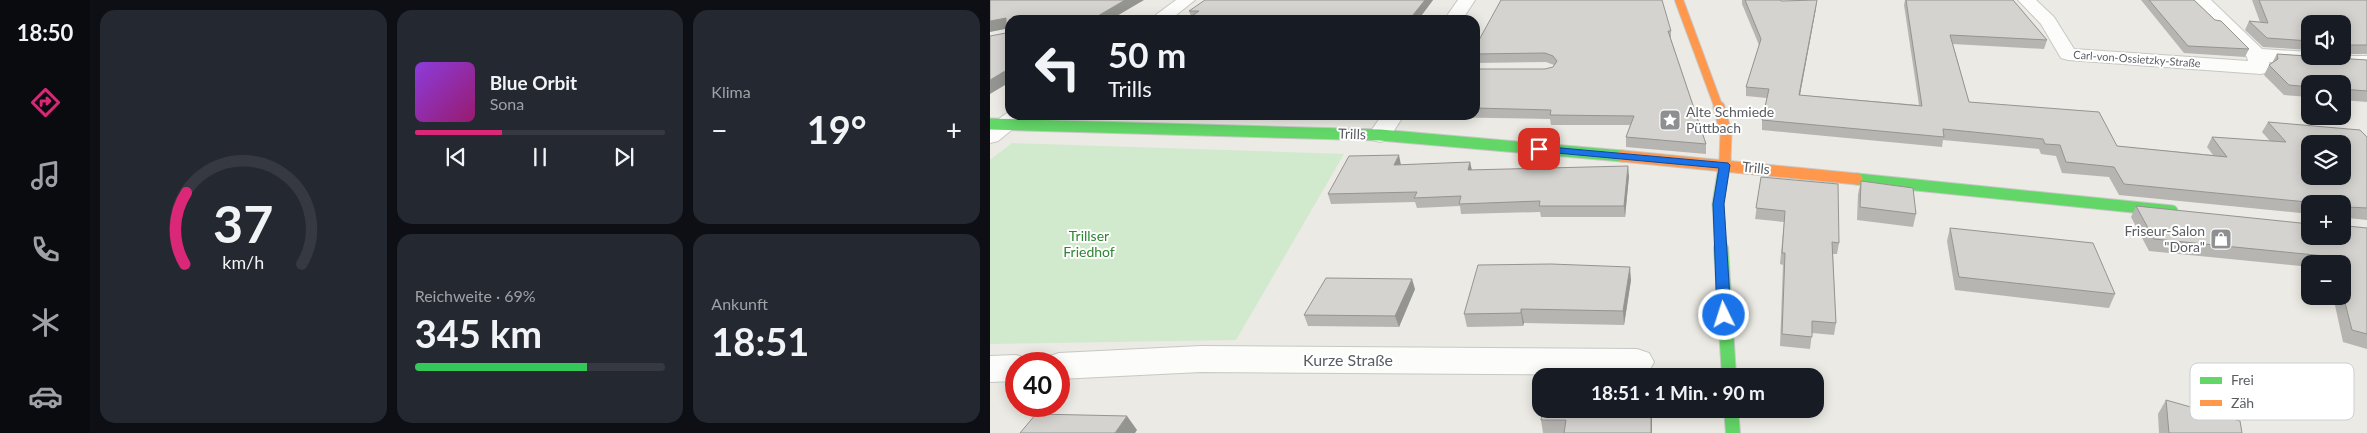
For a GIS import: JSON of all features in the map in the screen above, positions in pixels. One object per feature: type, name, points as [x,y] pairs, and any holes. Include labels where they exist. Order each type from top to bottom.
[{"type":"street","points":[[1165,15],[1187,0]]},
{"type":"street","points":[[1456,15],[1467,0]]},
{"type":"street","points":[[1678,0],[1722,116],[1726,133],[1718,212],[1728,368]]},
{"type":"street","name":"Carl-von-Ossietzky-Straße","points":[[2026,0],[2048,21],[2068,54],[2261,68],[2256,55]]},
{"type":"street","points":[[2201,0],[2256,55],[2367,62]]},
{"type":"street","points":[[1380,135],[1390,120]]},
{"type":"street","name":"Trills","points":[[1001,125],[1380,135],[1724,165],[2187,213]]},
{"type":"street","name":"Kurze Straße","points":[[1070,365],[1201,359],[1637,362]]},
{"type":"street","points":[[990,369],[1005,368]]},
{"type":"street","points":[[1733,418],[1734,433]]},
{"type":"green space","name":"Trillser Friedhof","points":[[1012,143],[1344,154],[1236,340],[990,344],[990,160]]},
{"type":"building","points":[[990,0],[1125,0],[1100,15],[1005,15],[1005,18],[990,21]]},
{"type":"building","points":[[1205,0],[1425,0],[1413,15],[1193,15],[1199,11],[1189,11]]},
{"type":"building","points":[[1501,0],[1662,0],[1671,31],[1668,31],[1706,144],[1626,137],[1634,116],[1550,115],[1551,110],[1480,108],[1480,69],[1545,69],[1553,67],[1557,61],[1553,56],[1545,53],[1480,54],[1480,38]]},
{"type":"building","points":[[1745,0],[1817,0],[1799,95],[1922,106],[1906,0],[2013,0],[2047,40],[1950,35],[1969,102],[2099,112],[2117,146],[2227,157],[2212,137],[2286,142],[2268,122],[2360,130],[2367,137],[2367,208],[2351,207],[2351,195],[2301,195],[2301,201],[2124,184],[2114,167],[2066,162],[2060,145],[2045,144],[2043,139],[1943,129],[1944,137],[1762,120],[1769,89],[1746,87],[1761,39]]},
{"type":"building","points":[[2149,0],[2194,0],[2215,20],[2221,21],[2249,49],[2188,46]]},
{"type":"building","points":[[2259,0],[2367,0],[2367,45],[2351,45],[2351,15],[2301,15],[2301,40],[2267,38],[2249,21],[2268,23]]},
{"type":"building","points":[[1005,33],[1005,71],[990,80],[990,36]]},
{"type":"building","points":[[2277,54],[2301,56],[2301,65],[2351,65],[2351,59],[2367,60],[2367,91],[2351,90],[2351,75],[2301,75],[2301,86],[2289,85],[2269,65],[2278,59]]},
{"type":"building","points":[[1399,155],[1394,165],[1470,162],[1468,170],[1628,166],[1624,206],[1539,206],[1540,201],[1459,204],[1461,196],[1414,198],[1417,192],[1328,194],[1349,156]]},
{"type":"building","points":[[1761,177],[1838,184],[1839,243],[1832,242],[1836,323],[1812,321],[1812,337],[1782,334],[1785,253],[1782,253],[1785,211],[1756,208]]},
{"type":"building","points":[[1861,181],[1913,188],[1916,214],[1860,207]]},
{"type":"building","points":[[2136,206],[2301,223],[2301,245],[2351,245],[2351,226],[2367,228],[2367,334],[2352,330],[2346,305],[2351,305],[2351,255],[2315,255],[2154,239]]},
{"type":"building","points":[[1950,228],[2093,243],[2115,294],[1959,277]]},
{"type":"building","points":[[1551,264],[1630,267],[1623,311],[1521,309],[1521,313],[1464,314],[1478,265]]},
{"type":"building","points":[[1326,278],[1412,279],[1395,316],[1304,315]]},
{"type":"building","points":[[2166,400],[2190,407],[2190,420],[2240,421],[2242,433],[2169,433]]},
{"type":"building","points":[[1070,415],[1127,416],[1115,433],[1020,433],[1033,417],[1070,417]]},
{"type":"building","points":[[1541,418],[1651,418],[1651,433],[1564,433],[1566,420],[1541,420]]},
{"type":"traffic: fast","points":[[990,124],[1380,135],[1622,156]]},
{"type":"traffic: fast","points":[[1725,160],[1718,204],[1728,368]]},
{"type":"traffic: fast","points":[[1857,179],[2172,211]]},
{"type":"traffic: fast","points":[[1732,418],[1733,433]]},
{"type":"traffic: slow","points":[[1679,0],[1715,94],[1726,133],[1725,160]]},
{"type":"traffic: slow","points":[[1622,156],[1857,179]]},
{"type":"place","name":"Alte Schmiede Püttbach","points":[[1670,120]]},
{"type":"place","name":"Friseur-Salon \"Dora\"","points":[[2221,239]]},
{"type":"route","points":[[1539,149],[1724,165],[1718,204],[1724,315]]}]
